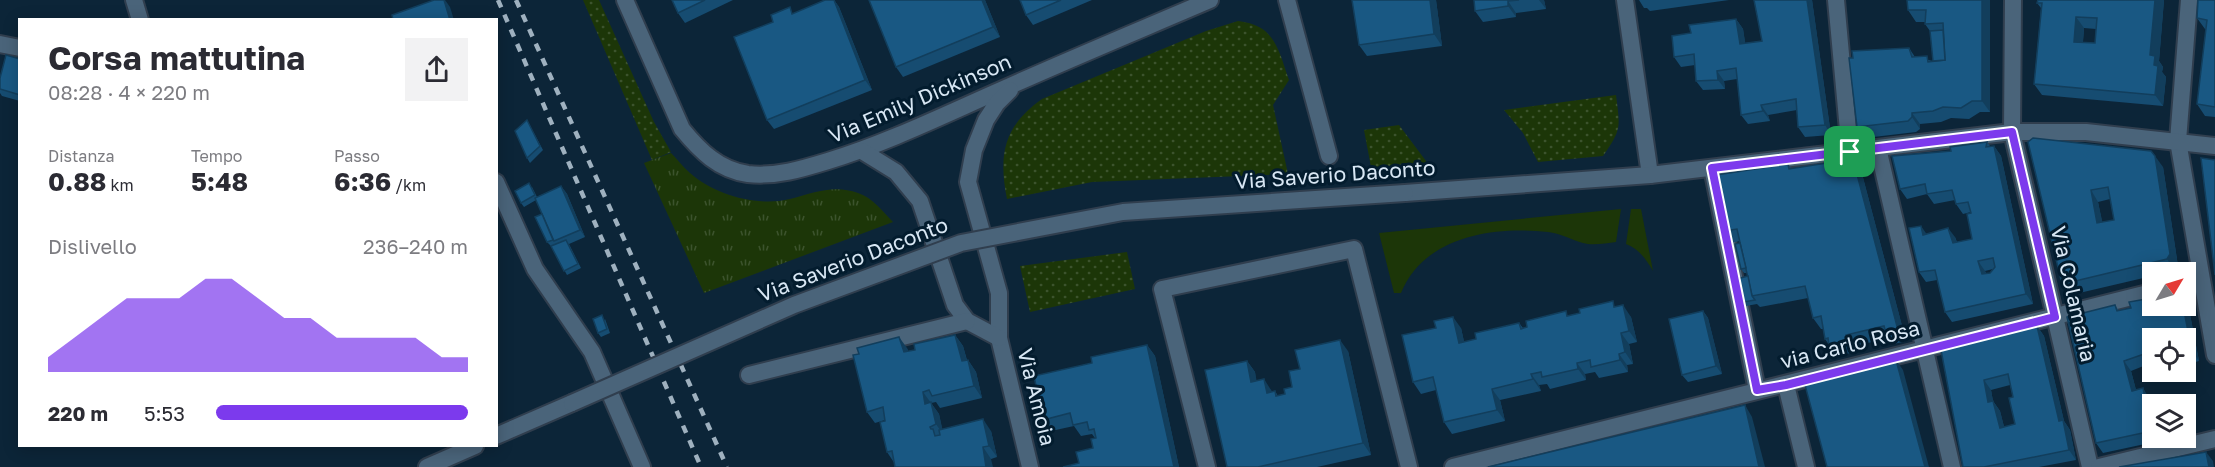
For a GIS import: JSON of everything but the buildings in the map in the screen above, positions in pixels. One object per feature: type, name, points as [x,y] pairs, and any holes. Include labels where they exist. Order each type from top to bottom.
[{"type":"street","points":[[134,0],[139,18]]},
{"type":"street","name":"Via Emily Dickinson","points":[[625,0],[682,129],[697,147],[715,162],[740,172],[772,174],[793,172],[862,151],[1210,0]]},
{"type":"street","points":[[1287,0],[1329,156]]},
{"type":"street","points":[[1625,0],[1650,175]]},
{"type":"street","points":[[1836,0],[1850,152]]},
{"type":"street","name":"Via Colamaria","points":[[2013,0],[2012,132],[2090,467]]},
{"type":"street","points":[[2189,0],[2178,141],[2215,355]]},
{"type":"street","points":[[0,44],[18,48]]},
{"type":"street","name":"Via Amoia","points":[[1017,83],[997,104],[986,120],[974,150],[968,182],[999,293],[999,338],[1030,467]]},
{"type":"street","name":"Via Saverio Daconto","points":[[498,435],[794,305],[961,243],[1123,212],[1650,175],[2012,132],[2086,132],[2215,146]]},
{"type":"street","points":[[1878,148],[1952,467]]},
{"type":"street","points":[[862,151],[896,172],[920,201],[955,305],[967,321],[999,338]]},
{"type":"street","points":[[1712,168],[1757,390]]},
{"type":"street","points":[[498,186],[536,269],[592,352],[642,467]]},
{"type":"street","points":[[1207,467],[1162,289],[1354,249],[1409,467]]},
{"type":"street","points":[[2196,281],[2202,279]]},
{"type":"street","name":"via Carlo Rosa","points":[[1453,467],[2142,295]]},
{"type":"street","points":[[749,375],[967,321]]},
{"type":"street","points":[[1786,385],[1806,467]]},
{"type":"street","points":[[2099,467],[2215,439]]},
{"type":"street","points":[[427,467],[474,447]]},
{"type":"green space","points":[[583,0],[599,0],[654,122],[671,152],[652,160]]},
{"type":"green space","points":[[1238,21],[1250,23],[1267,33],[1278,49],[1289,80],[1273,105],[1288,174],[1092,182],[1007,199],[1003,168],[1007,142],[1019,120],[1029,109],[1042,99],[1206,31]]},
{"type":"green space","points":[[1616,95],[1617,133],[1603,156],[1538,162],[1523,133],[1504,110]]},
{"type":"green space","points":[[1399,125],[1429,165],[1371,167],[1364,130]]},
{"type":"green space","points":[[671,153],[687,171],[700,181],[724,193],[750,200],[777,201],[824,190],[849,190],[868,198],[893,222],[704,293],[644,163]]},
{"type":"green space","points":[[1621,209],[1616,242],[1587,244],[1552,233],[1527,231],[1484,234],[1443,247],[1426,259],[1412,274],[1401,293],[1394,293],[1379,233]]},
{"type":"green space","points":[[1631,209],[1641,209],[1653,271],[1642,255],[1626,244]]},
{"type":"green space","points":[[1127,252],[1135,289],[1030,312],[1020,266]]},
{"type":"railway","points":[[498,0],[701,467]]},
{"type":"railway","points":[[516,0],[727,467]]},
{"type":"route","points":[[2012,132],[2055,317],[1786,385],[1757,390],[1712,168],[1850,152],[2012,132]]}]
